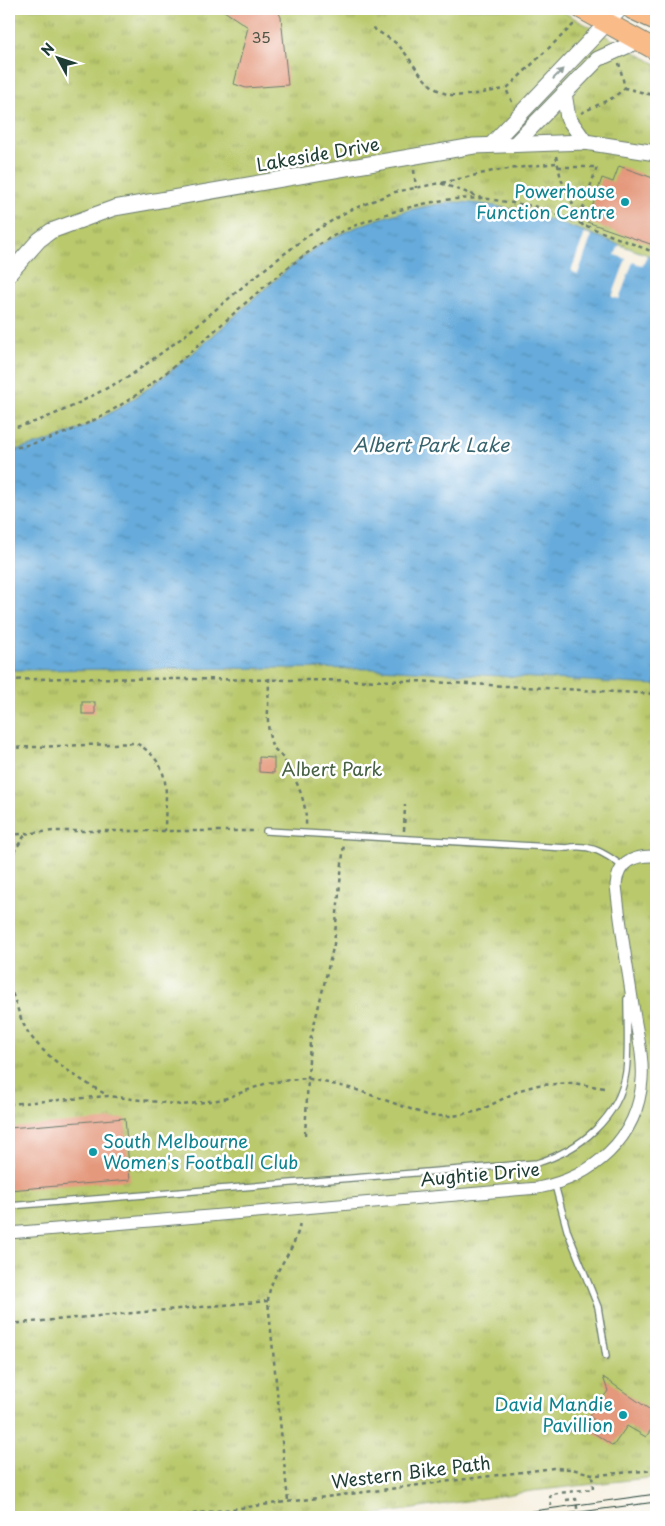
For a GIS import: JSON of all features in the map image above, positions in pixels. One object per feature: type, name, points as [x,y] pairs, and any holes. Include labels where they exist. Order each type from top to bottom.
[{"type":"highway","points":[[632,9],[656,20]]},
{"type":"highway","points":[[578,17],[613,16],[638,41],[656,50]]},
{"type":"street","points":[[491,145],[613,16]]},
{"type":"street","points":[[516,143],[598,59],[638,41]]},
{"type":"street","points":[[564,93],[568,118],[585,142]]},
{"type":"street","name":"Lakeside Drive","points":[[9,274],[39,240],[51,231],[114,208],[491,145],[585,142],[656,153]]},
{"type":"street","points":[[622,866],[637,856],[656,856]]},
{"type":"street","name":"Aughtie Drive","points":[[9,1233],[538,1188],[555,1185],[583,1174],[611,1152],[622,1139],[636,1107],[642,1080],[642,1068],[616,884],[618,872],[622,866]]},
{"type":"lane","points":[[266,831],[404,837],[567,848],[585,846],[601,852],[622,866]]},
{"type":"lane","points":[[9,1206],[527,1164],[554,1158],[580,1143],[599,1126],[616,1102],[623,1086],[626,1070],[628,972]]},
{"type":"lane","points":[[555,1185],[567,1230],[598,1307],[606,1356]]},
{"type":"path","points":[[373,28],[397,44],[421,76],[441,91],[451,95],[464,95],[506,89],[578,17]]},
{"type":"path","points":[[568,118],[592,109],[614,97],[625,88]]},
{"type":"path","points":[[506,89],[512,103]]},
{"type":"path","points":[[412,157],[416,188]]},
{"type":"path","points":[[9,429],[38,421],[69,408],[130,376],[183,337],[289,248],[323,225],[369,202],[395,192],[494,171],[556,163],[583,226]]},
{"type":"path","points":[[557,166],[597,167],[580,216]]},
{"type":"path","points":[[440,183],[482,198],[538,207],[656,253]]},
{"type":"path","points":[[9,449],[31,445],[76,429],[129,401],[178,365],[294,264],[332,237],[410,208],[455,199],[482,198]]},
{"type":"path","points":[[9,680],[66,678],[269,678],[414,681],[656,694]]},
{"type":"path","points":[[269,678],[269,732],[272,746],[283,758],[300,790],[306,815],[306,832]]},
{"type":"path","points":[[9,748],[136,743],[151,752],[162,768],[165,781],[165,831]]},
{"type":"path","points":[[404,837],[405,805]]},
{"type":"path","points":[[9,836],[27,832],[266,831]]},
{"type":"path","points":[[9,859],[27,832]]},
{"type":"path","points":[[305,1135],[306,1078],[310,1042],[337,925],[344,834]]},
{"type":"path","points":[[9,986],[22,1021],[40,1047],[86,1084],[108,1096]]},
{"type":"path","points":[[9,1104],[108,1096],[183,1105],[224,1098],[267,1083],[306,1078],[354,1089],[430,1116],[453,1116],[479,1112],[520,1090],[538,1085],[574,1083],[604,1088]]},
{"type":"path","points":[[288,1501],[268,1300],[274,1276],[296,1240],[301,1208]]},
{"type":"path","points":[[9,1324],[268,1300]]},
{"type":"path","name":"Western Bike Path","points":[[169,1517],[553,1468],[572,1469],[592,1474],[656,1470]]},
{"type":"path","points":[[551,1506],[550,1494],[593,1489],[592,1474]]},
{"type":"path","points":[[566,1500],[576,1499],[578,1517]]},
{"type":"green space","name":"Albert Park","points":[[9,9],[558,9],[656,64],[656,1477],[532,1491],[360,1517],[9,1517]]},
{"type":"water","name":"Albert Park Lake","points":[[453,202],[505,208],[531,214],[581,230],[656,258],[656,685],[380,669],[9,670],[9,451],[44,443],[76,430],[107,415],[136,397],[191,355],[291,267],[321,245],[351,229],[384,217]]},
{"type":"pier","points":[[585,233],[592,235],[578,274],[571,271]]},
{"type":"pier","points":[[619,245],[647,255],[643,266],[633,262],[619,299],[612,297],[626,259],[615,255]]},
{"type":"building","points":[[221,9],[277,9],[281,17],[288,85],[246,88],[234,84],[248,27]]},
{"type":"building","name":"Powerhouse Function Centre","points":[[619,166],[656,179],[656,246],[587,222],[602,178],[613,182]]},
{"type":"building","points":[[82,702],[95,702],[95,714],[82,714]]},
{"type":"building","points":[[259,757],[274,758],[274,773],[259,772]]},
{"type":"building","points":[[125,1118],[130,1180],[9,1190],[9,1128]]},
{"type":"building","name":"David Mandie Pavillion","points":[[603,1377],[656,1414],[656,1422],[646,1437],[627,1426],[613,1446],[591,1431],[597,1422],[589,1416],[608,1391]]},
{"type":"tram line","points":[[490,1517],[656,1494]]},
{"type":"tram line","points":[[565,1514],[656,1502]]},
{"type":"place","name":"Powerhouse Function Centre","points":[[625,202]]},
{"type":"place","name":"South Melbourne Women's Football Club","points":[[93,1152]]},
{"type":"place","name":"David Mandie Pavillion","points":[[623,1415]]}]
